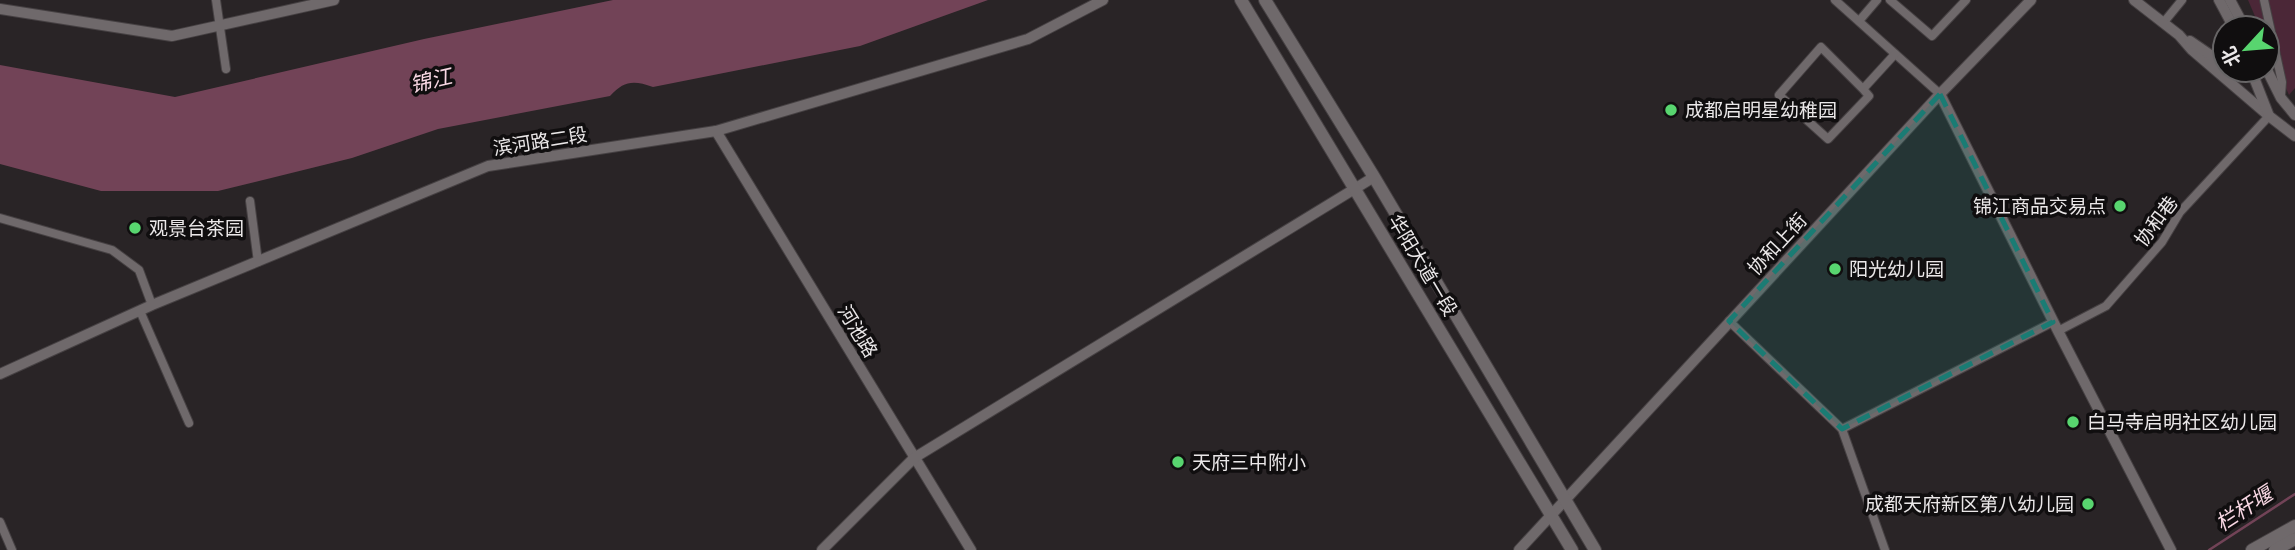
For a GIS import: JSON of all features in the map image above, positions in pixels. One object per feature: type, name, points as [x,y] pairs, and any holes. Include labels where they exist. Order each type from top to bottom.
[{"type":"main road","name":"华阳大道一段","points":[[1241,0],[1572,550]]},
{"type":"main road","name":"华阳大道一段","points":[[1265,0],[1374,177],[1594,550]]},
{"type":"main road","points":[[2252,550],[2295,526]]},
{"type":"main road","points":[[2275,550],[2295,539]]},
{"type":"street","points":[[216,0],[226,69]]},
{"type":"street","points":[[0,9],[172,36],[334,0]]},
{"type":"street","name":"滨河路二段","points":[[0,374],[152,305],[488,166],[716,131],[1028,39],[1103,0]]},
{"type":"street","points":[[1835,0],[1940,94],[2055,327],[2171,550]]},
{"type":"street","points":[[1858,21],[1877,0]]},
{"type":"street","points":[[1890,0],[1932,36],[1966,0]]},
{"type":"street","name":"协和上街","points":[[1519,550],[1940,94],[2031,0]]},
{"type":"street","points":[[2134,0],[2211,56]]},
{"type":"street","points":[[2164,22],[2182,0]]},
{"type":"street","points":[[2219,0],[2230,7]]},
{"type":"street","points":[[2264,0],[2282,82],[2281,98]]},
{"type":"street","points":[[2179,35],[2192,50],[2295,136]]},
{"type":"street","points":[[1821,47],[1863,89],[1869,96],[1828,139],[1779,95],[1821,47]]},
{"type":"street","points":[[1863,89],[1895,54]]},
{"type":"street","points":[[2256,84],[2269,116]]},
{"type":"street","points":[[2274,84],[2295,115]]},
{"type":"street","name":"协和巷","points":[[1842,429],[2055,327],[2106,306],[2162,242],[2180,212],[2269,116]]},
{"type":"street","name":"河池路","points":[[716,131],[971,550]]},
{"type":"street","points":[[822,550],[914,457],[1374,177]]},
{"type":"street","points":[[250,201],[258,262]]},
{"type":"street","points":[[0,218],[112,250],[139,270],[152,305]]},
{"type":"street","points":[[140,311],[189,423]]},
{"type":"street","points":[[1729,321],[1842,429],[1885,550]]},
{"type":"street","points":[[0,522],[12,550]]},
{"type":"highlighted area","points":[[1940,94],[2053,322],[1842,429],[1729,321]]},
{"type":"shaded area","points":[[2248,0],[2295,0],[2295,88],[2289,95],[2281,77],[2281,14],[2254,14]]},
{"type":"water","name":"锦江","points":[[613,0],[988,0],[860,46],[653,87],[629,83],[610,96],[438,129],[352,158],[218,191],[101,191],[0,164],[0,65],[175,97],[424,39]]},
{"type":"waterway","name":"栏杆堰","points":[[2209,550],[2295,494]]},
{"type":"place","name":"成都启明星幼稚园","points":[[1671,110]]},
{"type":"place","name":"锦江商品交易点","points":[[2120,206]]},
{"type":"place","name":"观景台茶园","points":[[135,228]]},
{"type":"place","name":"阳光幼儿园","points":[[1835,269]]},
{"type":"place","name":"白马寺启明社区幼儿园","points":[[2073,422]]},
{"type":"place","name":"天府三中附小","points":[[1178,462]]},
{"type":"place","name":"成都天府新区第八幼儿园","points":[[2088,504]]}]
